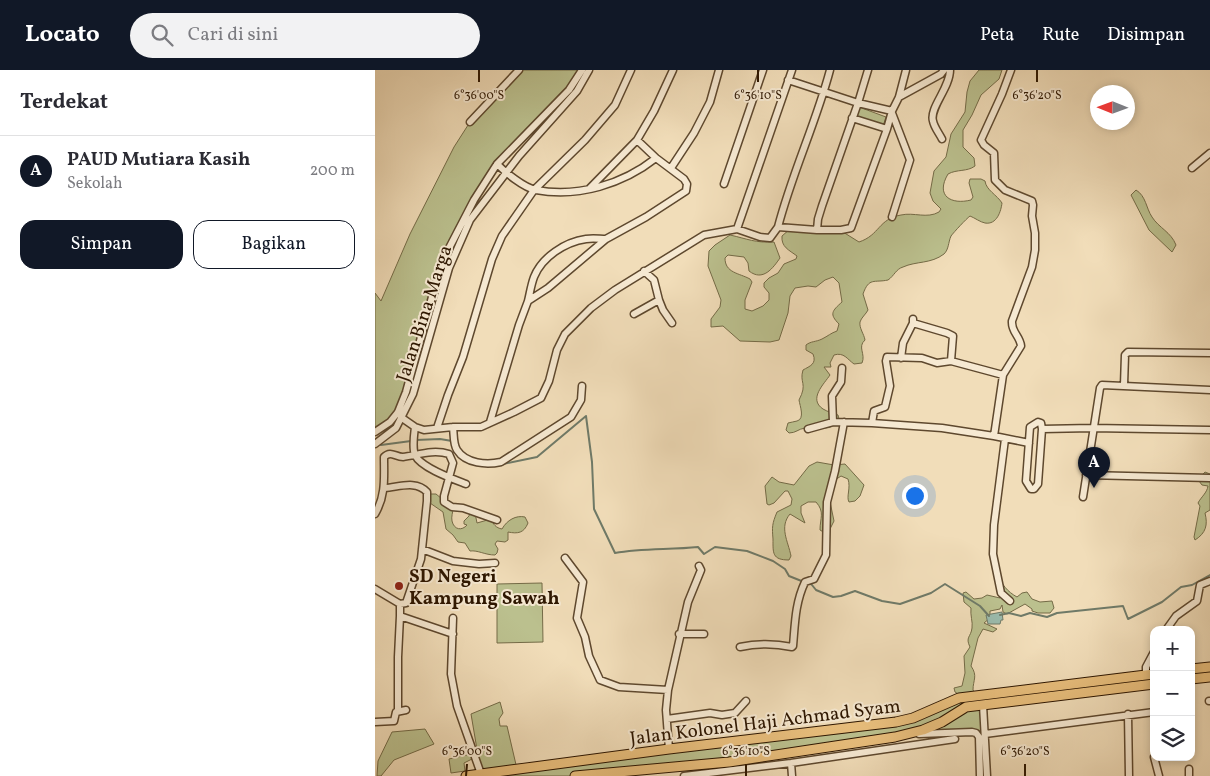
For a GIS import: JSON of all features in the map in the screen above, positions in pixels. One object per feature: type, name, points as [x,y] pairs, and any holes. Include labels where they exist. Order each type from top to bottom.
[{"type":"main road","points":[[1195,669],[1210,667]]},
{"type":"main road","name":"Jalan Kolonel Haji Achmad Syam","points":[[466,776],[896,722],[919,716],[959,698],[1150,674]]},
{"type":"main road","points":[[1195,679],[1210,677]]},
{"type":"main road","name":"Jalan Kolonel Haji Achmad Syam","points":[[575,776],[729,762],[910,734],[942,722],[966,707],[1150,684]]},
{"type":"main road","points":[[1061,685],[1063,695]]},
{"type":"main road","points":[[647,770],[648,752]]},
{"type":"main road","points":[[635,770],[636,754]]},
{"type":"street","points":[[470,122],[519,70]]},
{"type":"street","name":"Jalan Bina Marga","points":[[375,444],[396,428],[438,275],[447,252],[474,200],[497,164],[569,90],[582,70]]},
{"type":"street","name":"Jalan Bina Marga","points":[[400,415],[413,394],[449,268],[470,220],[505,172],[566,104],[589,70]]},
{"type":"street","points":[[437,428],[463,357],[492,259],[502,236],[534,190],[600,125],[615,105],[631,70]]},
{"type":"street","points":[[588,190],[637,140],[654,112],[673,70]]},
{"type":"street","points":[[671,168],[694,133],[710,102],[719,70]]},
{"type":"street","points":[[724,184],[763,70]]},
{"type":"street","points":[[737,229],[792,70]]},
{"type":"street","points":[[375,432],[400,415],[415,427],[424,430],[477,427],[514,412],[541,398],[549,381],[557,350],[565,334],[574,324],[591,308],[644,271],[704,235],[737,229],[760,237],[770,238],[778,227],[824,93],[830,70]]},
{"type":"street","points":[[817,230],[822,206],[868,70]]},
{"type":"street","points":[[778,227],[817,230],[851,228],[892,111],[899,97],[906,70]]},
{"type":"street","points":[[899,97],[941,74],[944,70]]},
{"type":"street","points":[[942,139],[934,125],[932,110],[938,103],[947,84],[950,70]]},
{"type":"street","points":[[994,436],[1003,375],[1021,346],[1020,340],[1013,332],[1011,326],[1035,250],[1032,201],[1005,190],[995,180],[995,153],[983,145],[981,140],[1011,70]]},
{"type":"street","points":[[788,80],[824,93],[892,111]]},
{"type":"street","points":[[892,111],[910,160],[892,217]]},
{"type":"street","points":[[853,118],[887,129]]},
{"type":"street","points":[[528,301],[548,288],[606,239],[646,217],[686,191],[687,184],[684,178],[656,158],[637,140]]},
{"type":"street","points":[[1192,168],[1210,153]]},
{"type":"street","points":[[497,164],[505,172],[534,190],[565,191],[588,190],[626,178],[656,158]]},
{"type":"street","points":[[490,422],[528,301],[533,278],[542,263],[555,252],[575,242],[587,238],[606,239]]},
{"type":"street","points":[[644,271],[654,280],[661,307],[672,323]]},
{"type":"street","points":[[634,314],[659,300]]},
{"type":"street","points":[[901,358],[903,343],[913,321],[953,336],[951,361]]},
{"type":"street","points":[[1124,385],[1125,355],[1128,352],[1210,353]]},
{"type":"street","points":[[872,423],[874,411],[885,407],[889,378],[886,358],[888,357],[922,358],[937,364],[951,361],[1003,375]]},
{"type":"street","points":[[833,422],[832,396],[840,384],[842,368]]},
{"type":"street","points":[[1083,497],[1092,428],[1101,386],[1104,384],[1210,390]]},
{"type":"street","points":[[453,427],[458,451],[479,463],[501,462],[571,417],[581,400],[582,386]]},
{"type":"street","points":[[808,429],[833,422],[872,423],[942,428],[1029,443]]},
{"type":"street","points":[[740,647],[755,643],[770,643],[793,647],[796,612],[801,591],[805,582],[814,580],[826,555],[827,502],[844,422]]},
{"type":"street","points":[[1037,422],[1041,423],[1042,429],[1038,484],[1034,489],[1031,489],[1026,481],[1031,425],[1037,422]]},
{"type":"street","points":[[415,427],[415,454],[426,465],[466,484]]},
{"type":"street","points":[[1042,429],[1210,430]]},
{"type":"street","points":[[1005,439],[994,526],[993,554],[1001,593],[1010,601]]},
{"type":"street","points":[[375,514],[385,488],[384,457],[391,453],[399,457],[441,451],[449,454],[453,463],[444,502],[452,507],[463,508],[497,520]]},
{"type":"street","points":[[1085,476],[1210,478]]},
{"type":"street","points":[[375,589],[400,604],[406,602],[416,574],[427,501],[427,492],[420,486],[409,485],[385,488]]},
{"type":"street","points":[[421,549],[453,561],[479,564],[495,563]]},
{"type":"street","points":[[565,558],[583,582],[577,618],[585,637],[589,656],[600,680],[619,687],[668,690]]},
{"type":"street","points":[[669,749],[667,720],[668,690],[679,634],[692,590],[701,570],[699,566]]},
{"type":"street","points":[[1169,626],[1176,616],[1196,602],[1201,584],[1210,581]]},
{"type":"street","points":[[398,712],[400,604]]},
{"type":"street","points":[[400,616],[453,634]]},
{"type":"street","points":[[453,618],[451,674],[457,706],[481,774]]},
{"type":"street","points":[[679,634],[704,634]]},
{"type":"street","points":[[1150,660],[1146,667],[1150,674]]},
{"type":"street","points":[[667,720],[710,713],[722,715],[735,713],[746,701]]},
{"type":"street","points":[[983,705],[987,776]]},
{"type":"street","points":[[375,722],[394,722],[395,713],[406,710]]},
{"type":"street","points":[[985,734],[1150,712]]},
{"type":"street","points":[[1128,714],[1129,776]]},
{"type":"street","points":[[910,734],[976,733],[979,737],[980,776]]},
{"type":"street","points":[[684,776],[791,763],[955,739]]},
{"type":"street","points":[[1155,761],[1159,776]]},
{"type":"street","points":[[791,763],[792,776]]},
{"type":"green space","points":[[519,70],[582,70],[569,90],[497,164],[447,252],[398,412],[375,432],[375,293],[381,301],[410,234],[454,147],[470,122]]},
{"type":"green space","points":[[979,70],[1002,70],[999,79],[981,95],[963,130],[963,147],[974,158],[975,166],[948,174],[943,188],[947,197],[952,200],[971,200],[973,197],[969,183],[970,179],[985,181],[987,187],[1002,203],[998,217],[993,222],[985,223],[970,216],[951,236],[948,248],[944,254],[934,259],[908,265],[897,271],[888,280],[873,282],[867,285],[863,294],[868,310],[860,322],[865,340],[862,345],[862,363],[854,364],[843,355],[834,355],[830,363],[831,367],[824,367],[830,375],[817,396],[819,405],[823,409],[838,415],[839,419],[836,424],[828,428],[810,427],[789,433],[786,430],[788,423],[801,418],[799,400],[803,390],[803,370],[812,364],[814,360],[813,354],[806,350],[806,345],[837,331],[839,324],[834,318],[833,313],[842,302],[839,283],[833,277],[816,287],[795,288],[790,296],[788,313],[779,340],[770,342],[740,341],[723,326],[711,327],[711,319],[720,307],[721,300],[708,266],[709,251],[730,235],[756,241],[774,242],[780,258],[771,269],[763,274],[754,274],[749,271],[748,263],[744,257],[728,255],[725,258],[727,267],[730,270],[750,279],[752,282],[745,300],[745,309],[752,311],[763,306],[769,300],[769,293],[764,287],[764,283],[778,273],[784,264],[796,259],[797,256],[786,248],[782,240],[782,236],[790,229],[843,232],[859,242],[866,239],[883,223],[893,217],[906,214],[930,215],[939,212],[941,209],[933,201],[930,193],[934,171],[946,157],[951,134],[965,112],[970,81]]},
{"type":"green space","points":[[859,107],[886,117],[883,126],[856,116]]},
{"type":"green space","points":[[1136,190],[1142,195],[1155,221],[1174,241],[1176,245],[1172,252],[1149,230],[1131,195]]},
{"type":"green space","points":[[817,462],[834,465],[845,464],[864,485],[860,496],[855,501],[849,502],[848,479],[841,476],[835,480],[833,491],[829,497],[834,521],[829,531],[825,533],[820,530],[821,512],[816,502],[808,502],[801,506],[801,513],[805,523],[790,514],[785,524],[785,529],[791,556],[789,560],[779,559],[774,552],[773,523],[777,512],[791,505],[792,499],[788,491],[785,491],[774,503],[769,505],[767,504],[765,486],[772,477],[779,482],[794,485],[809,466]]},
{"type":"green space","points":[[1205,472],[1210,474],[1210,510],[1205,513],[1206,525],[1204,532],[1195,540],[1200,506],[1198,503],[1208,486],[1202,485],[1199,481]]},
{"type":"green space","points":[[430,494],[436,494],[453,508],[452,521],[458,529],[467,525],[464,524],[464,521],[470,512],[475,513],[477,523],[491,519],[495,526],[502,529],[509,521],[518,517],[525,517],[528,523],[525,529],[520,532],[508,532],[508,540],[505,542],[497,541],[495,544],[498,549],[495,555],[470,551],[465,543],[458,542],[446,529],[443,512],[430,503]]},
{"type":"green space","points":[[996,557],[1001,581],[1011,593],[1017,597],[1027,592],[1032,599],[1040,602],[1052,601],[1054,608],[1050,613],[1038,613],[1032,611],[1025,604],[1007,614],[1003,612],[1002,605],[1000,609],[990,611],[990,618],[984,623],[997,629],[993,632],[983,629],[978,638],[971,666],[975,675],[973,690],[977,696],[1150,674],[1150,684],[983,705],[987,776],[980,776],[976,733],[910,734],[757,757],[574,776],[466,776],[481,773],[471,714],[500,702],[503,713],[499,719],[500,726],[507,726],[517,769],[895,722],[960,695],[955,692],[954,688],[962,686],[965,673],[964,656],[970,647],[968,639],[972,626],[971,608],[964,602],[963,593],[966,592],[974,599],[987,595],[1000,598],[992,562]]},
{"type":"green space","points":[[542,583],[543,642],[497,643],[497,584]]},
{"type":"green space","points":[[425,729],[434,744],[394,760],[381,776],[377,776],[378,761],[392,732]]},
{"type":"green space","points":[[471,754],[472,759],[464,763],[465,771],[451,773],[449,759]]},
{"type":"shaded area","points":[[1002,612],[1003,620],[1001,620],[1000,624],[988,624],[986,615]]},
{"type":"waterway","points":[[503,464],[537,457],[586,416],[592,462],[594,509],[615,553],[635,550],[698,547],[704,554],[715,547],[747,551],[773,561],[785,569],[789,576],[804,582]]},
{"type":"waterway","points":[[416,440],[440,439],[452,441],[453,443]]},
{"type":"waterway","points":[[380,443],[381,445],[411,441]]},
{"type":"waterway","points":[[1000,615],[1009,613],[1021,616],[1030,613],[1047,617],[1057,613],[1123,606],[1128,619],[1162,602],[1181,587],[1192,585],[1210,575]]},
{"type":"waterway","points":[[809,583],[816,590],[833,597],[855,591],[882,601],[900,604],[931,593],[945,584],[980,606],[989,616]]},
{"type":"place","name":"PAUD Mutiara Kasih","points":[[1094,488]]},
{"type":"place","name":"SD Negeri Kampung Sawah","points":[[399,586]]}]
